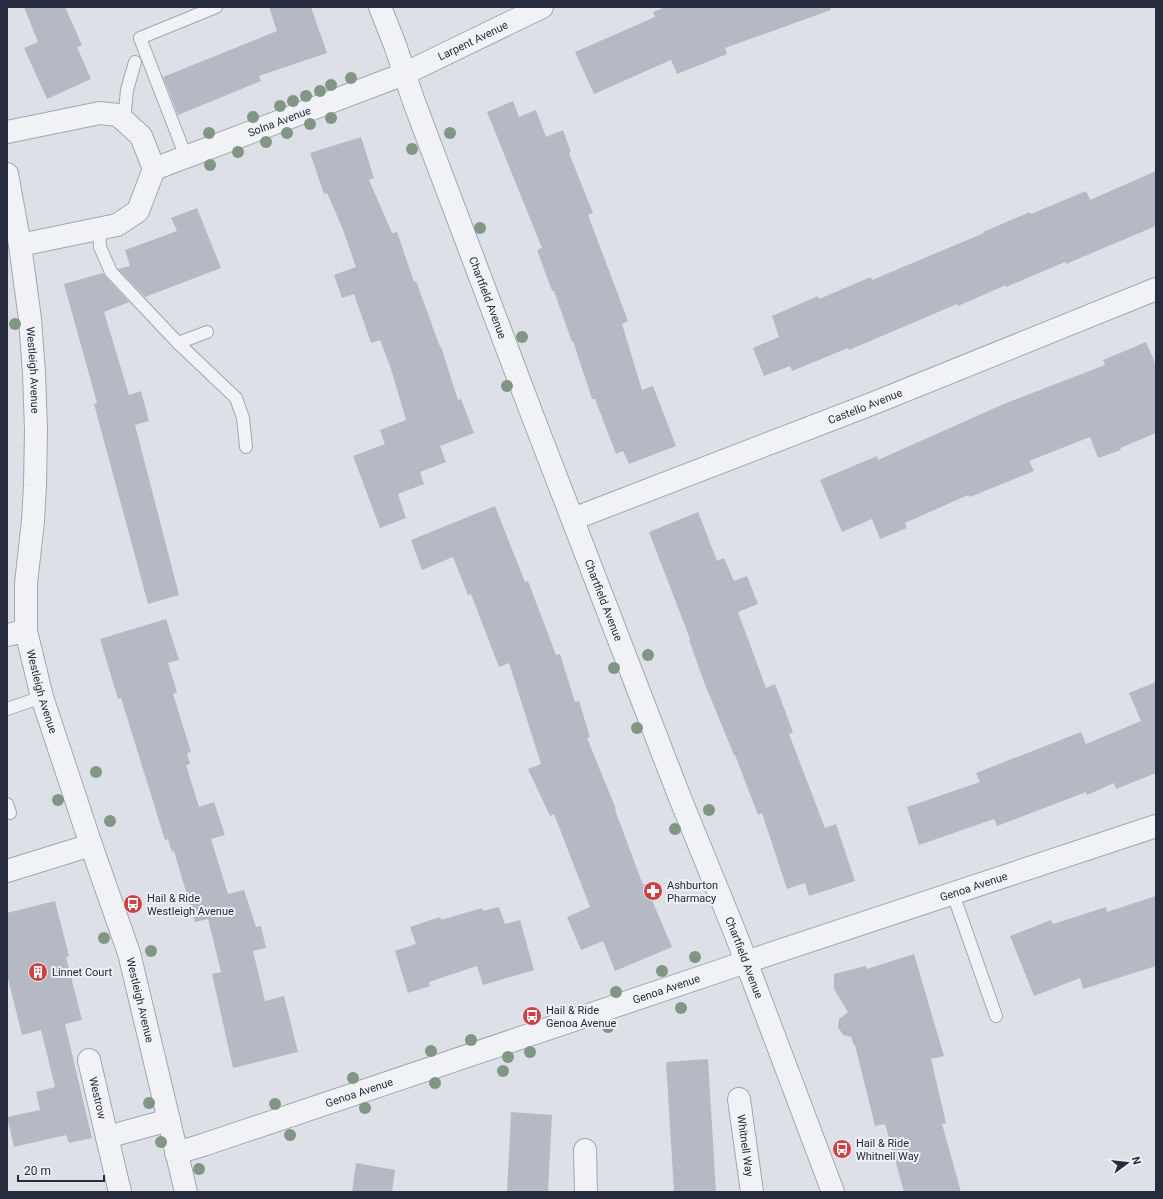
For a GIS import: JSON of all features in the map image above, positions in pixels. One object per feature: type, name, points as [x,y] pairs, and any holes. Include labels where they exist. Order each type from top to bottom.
[{"type":"street","name":"Chartfield Avenue","points":[[380,7],[573,519],[677,790],[736,935],[833,1192]]},
{"type":"street","name":"Larpent Avenue","points":[[404,74],[542,7]]},
{"type":"street","name":"Solna Avenue","points":[[154,169],[404,74]]},
{"type":"street","points":[[7,132],[100,113],[118,115],[141,136],[154,169],[138,211],[117,225],[20,245]]},
{"type":"street","name":"Westleigh Avenue","points":[[7,174],[20,245],[30,319],[36,430],[34,521],[26,583],[16,633],[42,697],[90,845],[129,953],[186,1192]]},
{"type":"street","name":"Castello Avenue","points":[[573,519],[874,403],[1156,289]]},
{"type":"street","name":"Genoa Avenue","points":[[176,1153],[1156,826]]},
{"type":"street","points":[[7,871],[90,845]]},
{"type":"street","name":"Westrow","points":[[89,1060],[120,1192]]},
{"type":"street","name":"Whitnell Way","points":[[739,1099],[752,1192]]},
{"type":"street","points":[[107,1136],[169,1120]]},
{"type":"street","points":[[585,1150],[586,1192]]},
{"type":"lane","points":[[186,156],[140,38],[216,7]]},
{"type":"lane","points":[[124,122],[127,90],[135,62]]},
{"type":"lane","points":[[99,229],[100,247],[111,272],[178,343],[236,398],[243,418],[246,447]]},
{"type":"lane","points":[[178,343],[207,332]]},
{"type":"lane","points":[[7,709],[42,697]]},
{"type":"lane","points":[[953,894],[996,1016]]},
{"type":"building","points":[[24,7],[65,7],[82,45],[77,47],[91,79],[47,99],[24,48],[38,42]]},
{"type":"building","points":[[269,7],[311,7],[327,53],[259,76],[261,81],[178,115],[163,77],[277,31]]},
{"type":"building","points":[[666,7],[830,7],[831,10],[725,48],[727,54],[677,74],[671,60],[594,94],[575,52],[655,17],[653,12]]},
{"type":"building","points":[[513,101],[519,117],[536,110],[546,137],[563,130],[571,152],[569,153],[593,213],[588,215],[628,321],[622,324],[642,390],[653,386],[676,446],[629,464],[623,451],[616,454],[595,399],[592,399],[573,341],[572,342],[554,291],[552,291],[537,250],[542,248],[487,112]]},
{"type":"building","points":[[361,137],[374,178],[369,180],[392,233],[397,232],[414,282],[416,281],[441,347],[458,400],[461,399],[474,433],[440,446],[446,462],[420,472],[424,484],[398,494],[406,518],[380,528],[353,456],[385,444],[380,430],[406,420],[391,369],[380,340],[371,343],[354,294],[342,298],[334,275],[356,267],[342,227],[327,193],[324,194],[310,153]]},
{"type":"building","points":[[1156,171],[1156,226],[1066,264],[1065,262],[958,306],[957,304],[849,350],[848,348],[792,371],[790,366],[764,376],[753,348],[779,337],[772,316],[818,296],[819,299],[871,277],[872,280],[1030,212],[1031,214],[1086,191],[1090,200]]},
{"type":"building","points":[[197,208],[221,268],[145,297],[118,269],[130,266],[125,250],[177,231],[171,218]]},
{"type":"building","points":[[103,273],[129,302],[104,312],[129,395],[141,391],[149,421],[135,425],[179,595],[148,604],[94,404],[97,403],[64,284]]},
{"type":"building","points":[[1146,342],[1156,365],[1156,433],[1120,448],[1121,450],[1098,458],[1090,437],[1029,461],[1034,471],[970,497],[968,495],[905,523],[907,528],[880,539],[872,519],[842,532],[820,480],[877,456],[878,460],[1006,403],[1105,365],[1103,360]]},
{"type":"building","points":[[495,506],[525,582],[528,581],[556,655],[560,654],[575,702],[579,701],[590,737],[587,738],[616,809],[615,810],[643,885],[645,884],[672,947],[615,971],[603,941],[581,950],[567,917],[590,907],[554,814],[550,816],[528,769],[541,764],[509,663],[499,667],[471,594],[468,595],[453,557],[422,570],[411,540]]},
{"type":"building","points":[[698,512],[717,561],[724,558],[734,581],[747,576],[758,604],[738,612],[766,688],[775,684],[793,732],[789,734],[825,828],[836,824],[855,881],[809,896],[805,883],[787,889],[762,813],[758,815],[735,755],[704,682],[689,640],[690,639],[649,532]]},
{"type":"building","points":[[166,619],[179,660],[168,663],[177,692],[173,694],[191,752],[187,753],[190,764],[186,765],[199,807],[214,802],[225,835],[211,839],[228,894],[244,890],[256,927],[261,926],[266,948],[253,951],[265,1001],[284,996],[298,1052],[233,1068],[212,974],[221,972],[208,919],[195,922],[174,851],[172,852],[168,839],[165,840],[121,698],[118,699],[100,639]]},
{"type":"building","points":[[1156,682],[1156,773],[1116,789],[1114,783],[1087,795],[1086,792],[997,826],[994,819],[919,845],[907,807],[980,782],[976,773],[1081,732],[1086,744],[1141,721],[1129,693]]},
{"type":"building","points":[[1156,896],[1156,966],[1083,989],[1080,978],[1034,996],[1010,936],[1051,920],[1053,924],[1106,907],[1107,912]]},
{"type":"building","points":[[55,901],[69,956],[66,957],[82,1020],[65,1024],[92,1138],[69,1143],[66,1135],[14,1147],[7,1117],[40,1110],[36,1092],[55,1087],[41,1030],[22,1035],[7,975],[7,913]]},
{"type":"building","points":[[499,907],[505,924],[520,920],[534,970],[483,985],[477,966],[429,982],[430,986],[408,993],[395,951],[416,944],[410,927],[440,917],[441,920],[482,908],[483,911]]},
{"type":"building","points":[[914,954],[944,1056],[931,1059],[946,1123],[942,1124],[961,1192],[904,1192],[885,1124],[875,1126],[855,1045],[851,1037],[843,1035],[838,1027],[839,1019],[848,1012],[834,989],[834,974],[865,966],[867,969]]},
{"type":"building","points":[[708,1059],[716,1192],[674,1192],[666,1062]]},
{"type":"building","points":[[511,1112],[552,1115],[548,1192],[507,1192]]},
{"type":"building","points":[[356,1163],[395,1170],[392,1192],[352,1192]]},
{"type":"place","name":"Ashburton Pharmacy","points":[[653,891]]},
{"type":"place","name":"Hail & Ride Westleigh Avenue","points":[[133,904]]},
{"type":"place","name":"Linnet Court","points":[[38,972]]},
{"type":"place","name":"Hail & Ride Genoa Avenue","points":[[532,1016]]},
{"type":"place","name":"Hail & Ride Whitnell Way","points":[[842,1149]]}]
